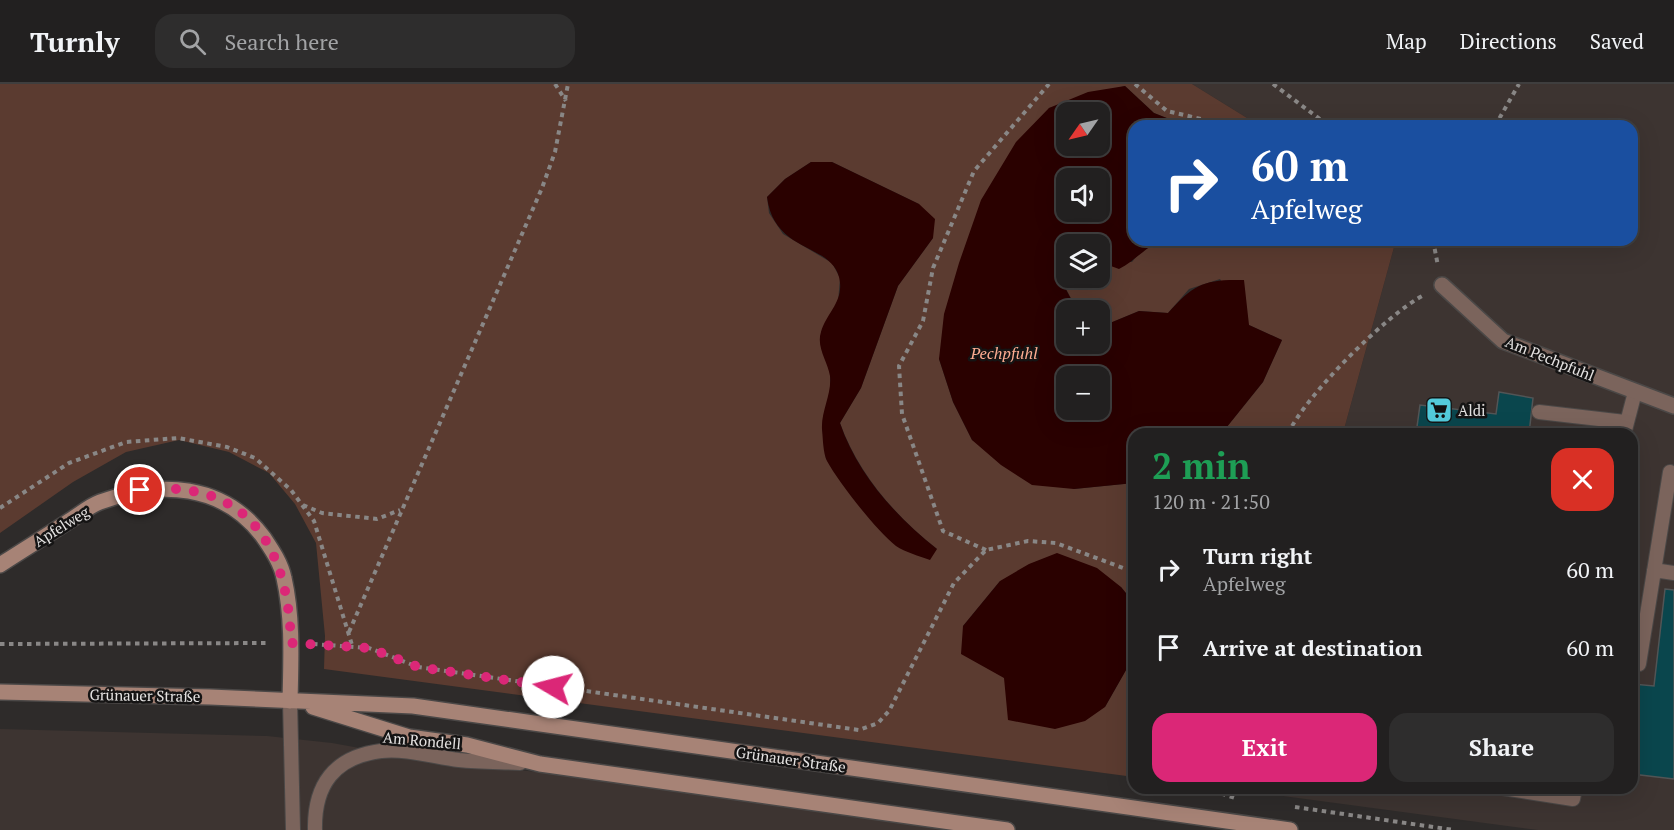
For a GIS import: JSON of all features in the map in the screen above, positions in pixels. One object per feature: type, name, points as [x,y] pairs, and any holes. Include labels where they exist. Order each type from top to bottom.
[{"type":"main road","name":"Apfelweg","points":[[0,565],[98,503],[140,490],[162,488],[200,492],[219,499],[239,511],[257,528],[273,550],[284,576],[291,643],[290,700]]},
{"type":"main road","name":"Grünauer Straße","points":[[0,692],[290,700],[413,706],[1290,830]]},
{"type":"main road","name":"Grünauer Straße","points":[[290,700],[409,737],[467,745],[540,764],[1007,830]]},
{"type":"street","name":"Am Pechpfuhl","points":[[1442,285],[1503,341],[1674,406]]},
{"type":"lane","points":[[1539,412],[1624,428],[1635,392]]},
{"type":"lane","points":[[1638,664],[1670,472]]},
{"type":"lane","points":[[1654,570],[1674,573]]},
{"type":"lane","points":[[290,700],[293,830]]},
{"type":"lane","name":"Am Rondell","points":[[315,830],[314,807],[320,791],[333,771],[355,758],[382,751],[466,760],[540,764]]},
{"type":"lane","points":[[1541,794],[1573,799],[1574,794]]},
{"type":"path","points":[[555,84],[567,102]]},
{"type":"path","points":[[349,632],[542,188],[555,152],[567,102],[568,84]]},
{"type":"path","points":[[986,550],[964,538],[943,531],[902,414],[899,366],[923,321],[933,268],[974,171],[1049,84]]},
{"type":"path","points":[[1135,84],[1167,111],[1205,120]]},
{"type":"path","points":[[1273,84],[1321,120]]},
{"type":"path","points":[[1498,120],[1519,84]]},
{"type":"path","points":[[1292,428],[1309,400],[1365,341],[1414,300],[1442,285]]},
{"type":"path","points":[[303,504],[322,513],[377,519],[401,510]]},
{"type":"path","points":[[0,644],[291,643],[352,645],[387,653],[418,667],[859,730],[878,723],[889,711],[954,583],[986,550],[1028,541],[1056,543],[1128,570]]},
{"type":"path","points":[[1223,794],[1239,799]]},
{"type":"path","points":[[1284,806],[1454,830]]},
{"type":"shaded area","points":[[0,84],[1192,84],[1250,120],[1172,120],[1154,113],[1125,86],[1070,102],[1056,102],[1056,106],[1049,108],[939,359],[953,402],[972,440],[1074,489],[1128,484],[1128,596],[1121,587],[1000,581],[963,626],[1105,707],[1128,667],[1128,776],[324,669],[325,636],[316,543],[295,504],[269,473],[229,452],[179,440],[126,452],[73,482],[0,533]],"holes":[[[811,162],[832,162],[919,204],[933,238],[898,286],[861,388],[840,423],[857,459],[880,492],[893,508],[937,549],[897,546],[864,510],[826,459],[822,426],[830,391],[830,373],[821,332],[838,302],[840,278],[832,263],[783,234],[769,213],[767,197],[785,179]]]},
{"type":"shaded area","points":[[1192,84],[1674,84],[1674,830],[1538,830],[1268,794],[1638,794],[1638,428],[1344,428],[1394,246],[1638,246],[1638,120],[1250,120]]},
{"type":"shaded area","points":[[1151,246],[1394,246],[1344,428],[1226,428],[1263,382],[1282,340],[1249,325],[1220,279],[1189,289],[1168,313],[1139,311],[1110,323],[1110,300],[1072,300],[1066,288],[1110,288],[1110,262],[1132,262],[1141,251]]},
{"type":"shaded area","points":[[0,729],[267,736],[332,743],[420,759],[832,805],[974,830],[0,830]]},
{"type":"water","name":"Pechpfuhl","points":[[1125,86],[1154,113],[1172,120],[1128,120],[1128,246],[1152,246],[1119,269],[1110,266],[1110,234],[1056,234],[1056,288],[1065,288],[1072,300],[1056,300],[1056,354],[1110,354],[1110,323],[1139,311],[1168,313],[1185,295],[1201,285],[1230,280],[1244,280],[1249,325],[1282,340],[1263,382],[1226,428],[1128,428],[1128,484],[1074,489],[1032,485],[1001,465],[972,440],[953,402],[939,359],[944,314],[981,200],[1016,142],[1049,108],[1056,105],[1056,156],[1110,156],[1110,102],[1064,102],[1088,92]]},
{"type":"water","points":[[811,162],[832,162],[919,204],[935,219],[933,238],[898,286],[861,388],[840,423],[856,459],[879,492],[892,508],[937,549],[930,560],[896,546],[888,539],[849,493],[826,458],[822,422],[830,376],[821,349],[820,338],[824,325],[838,300],[839,277],[834,266],[825,258],[790,238],[780,228],[772,215],[767,197],[785,179]]},
{"type":"water","points":[[1057,553],[1097,568],[1128,596],[1128,667],[1105,707],[1085,721],[1055,729],[1008,720],[1004,678],[961,654],[963,626],[1000,581],[1029,564]]},
{"type":"building","name":"Aldi","points":[[1499,392],[1533,398],[1530,428],[1417,428],[1420,405],[1496,414]]},
{"type":"building","points":[[1665,589],[1674,590],[1674,779],[1638,775],[1638,684],[1654,686]]},
{"type":"place","name":"Aldi","points":[[1439,410]]},
{"type":"route","points":[[140,490],[162,488],[200,492],[219,499],[239,511],[257,528],[273,550],[284,576],[291,643],[352,645],[387,653],[418,667],[553,687]]}]
